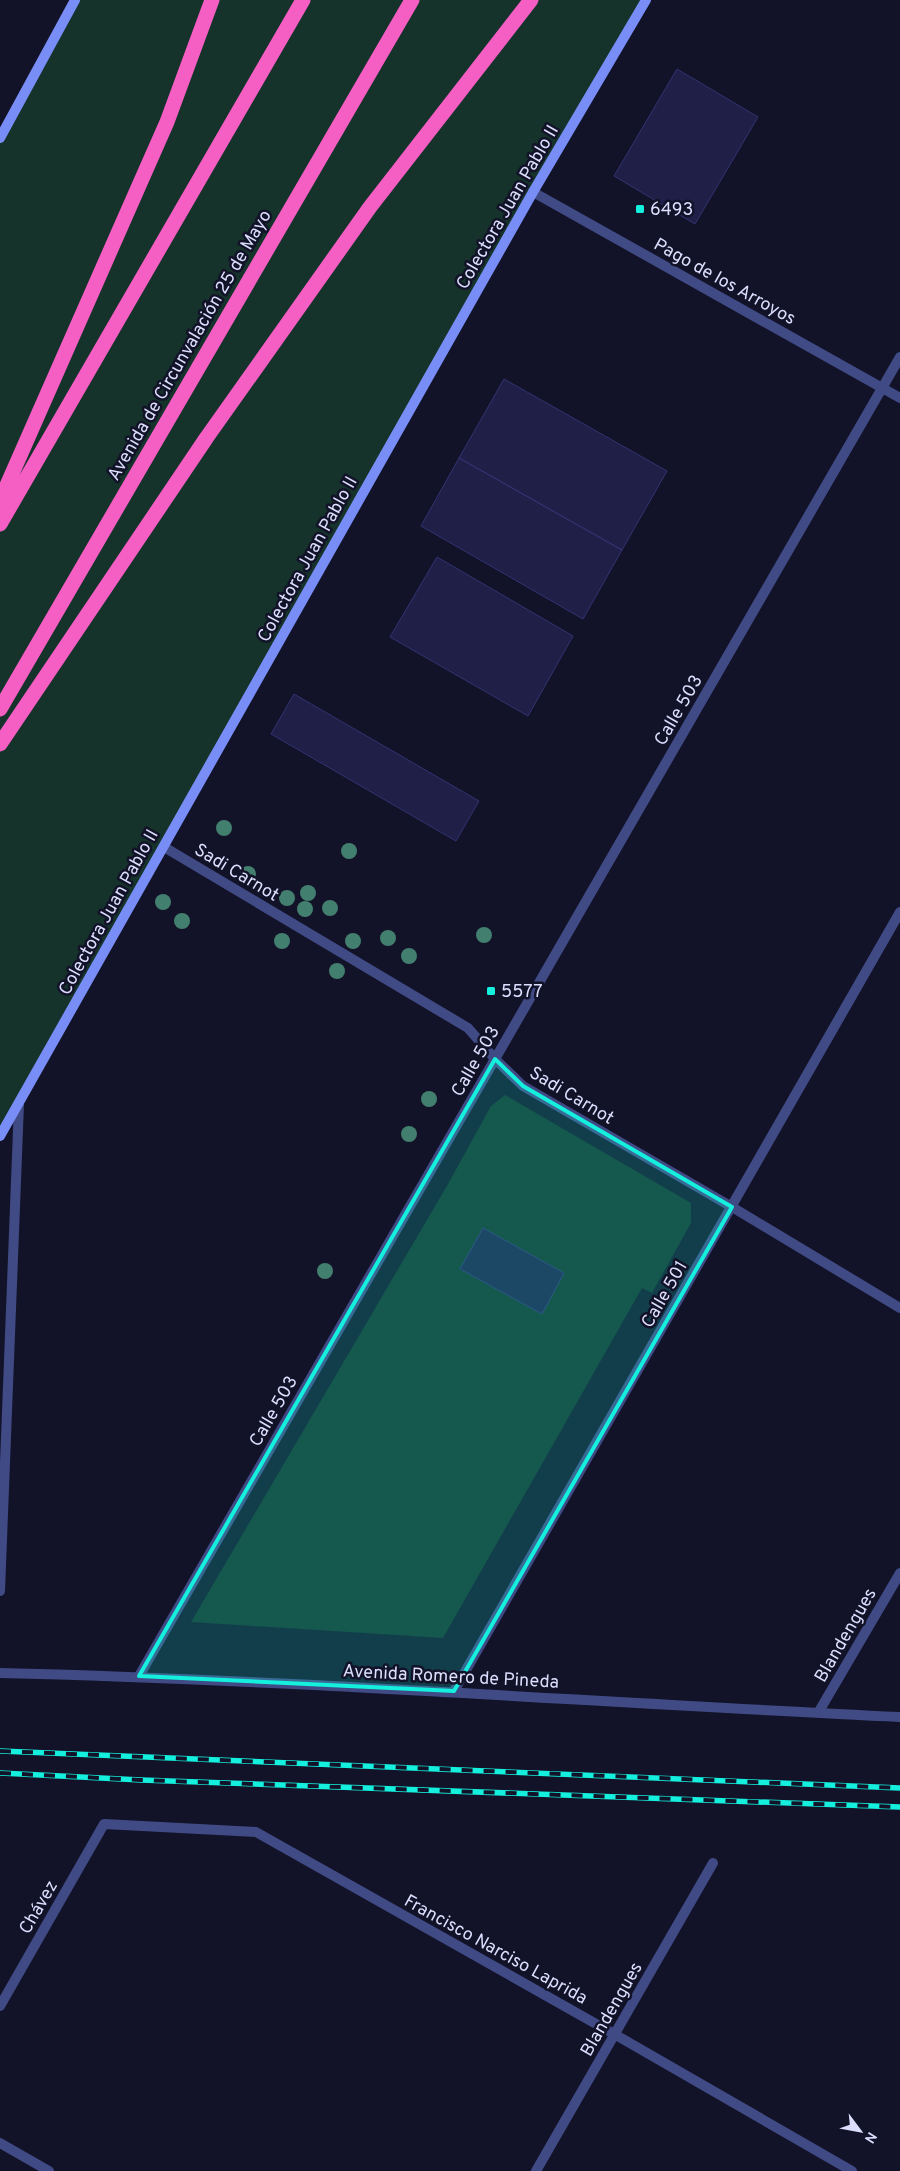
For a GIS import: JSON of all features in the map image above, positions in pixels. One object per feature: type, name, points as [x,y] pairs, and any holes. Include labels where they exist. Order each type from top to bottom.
[{"type":"highway","points":[[0,501],[167,122],[212,0]]},
{"type":"highway","points":[[0,524],[303,0]]},
{"type":"highway","name":"Avenida de Circunvalación 25 de Mayo","points":[[0,709],[412,0]]},
{"type":"highway","points":[[0,744],[208,437],[364,215],[531,0]]},
{"type":"main road","points":[[0,138],[75,0]]},
{"type":"main road","name":"Colectora Juan Pablo II","points":[[0,1136],[533,192],[646,0]]},
{"type":"street","name":"Pago de los Arroyos","points":[[533,192],[900,398]]},
{"type":"street","name":"Calle 503","points":[[139,1676],[900,357]]},
{"type":"street","name":"Sadi Carnot","points":[[164,847],[468,1028],[495,1059],[523,1086],[732,1207],[900,1308]]},
{"type":"street","name":"Calle 501","points":[[454,1691],[900,912]]},
{"type":"street","points":[[0,1592],[19,1104]]},
{"type":"street","name":"Blandengues","points":[[818,1713],[900,1573]]},
{"type":"street","name":"Avenida Romero de Pineda","points":[[0,1673],[139,1676],[454,1691],[900,1717]]},
{"type":"street","name":"Chávez","points":[[0,2006],[104,1824]]},
{"type":"street","name":"Francisco Narciso Laprida","points":[[104,1824],[256,1832],[852,2171]]},
{"type":"street","name":"Blandengues","points":[[536,2171],[713,1863]]},
{"type":"street","points":[[0,2143],[49,2171]]},
{"type":"highlighted area","points":[[495,1059],[523,1086],[732,1207],[454,1691],[139,1676]]},
{"type":"green space","points":[[75,0],[646,0],[0,1136],[0,138]]},
{"type":"green space","points":[[505,1095],[691,1203],[691,1223],[652,1293],[642,1288],[443,1638],[191,1622],[448,1184],[491,1106]]},
{"type":"building","points":[[677,69],[758,117],[695,224],[614,176]]},
{"type":"building","points":[[504,379],[667,471],[622,550],[459,458]]},
{"type":"building","points":[[459,458],[622,550],[583,619],[421,526]]},
{"type":"building","points":[[437,557],[573,636],[528,716],[390,637]]},
{"type":"building","points":[[294,694],[479,801],[456,841],[271,734]]},
{"type":"building","points":[[483,1228],[564,1273],[542,1314],[460,1269]]},
{"type":"railway","points":[[0,1751],[900,1788]]},
{"type":"railway","points":[[0,1773],[141,1780],[900,1807]]},
{"type":"place","name":"6493","points":[[640,209]]},
{"type":"place","name":"5577","points":[[491,991]]}]
